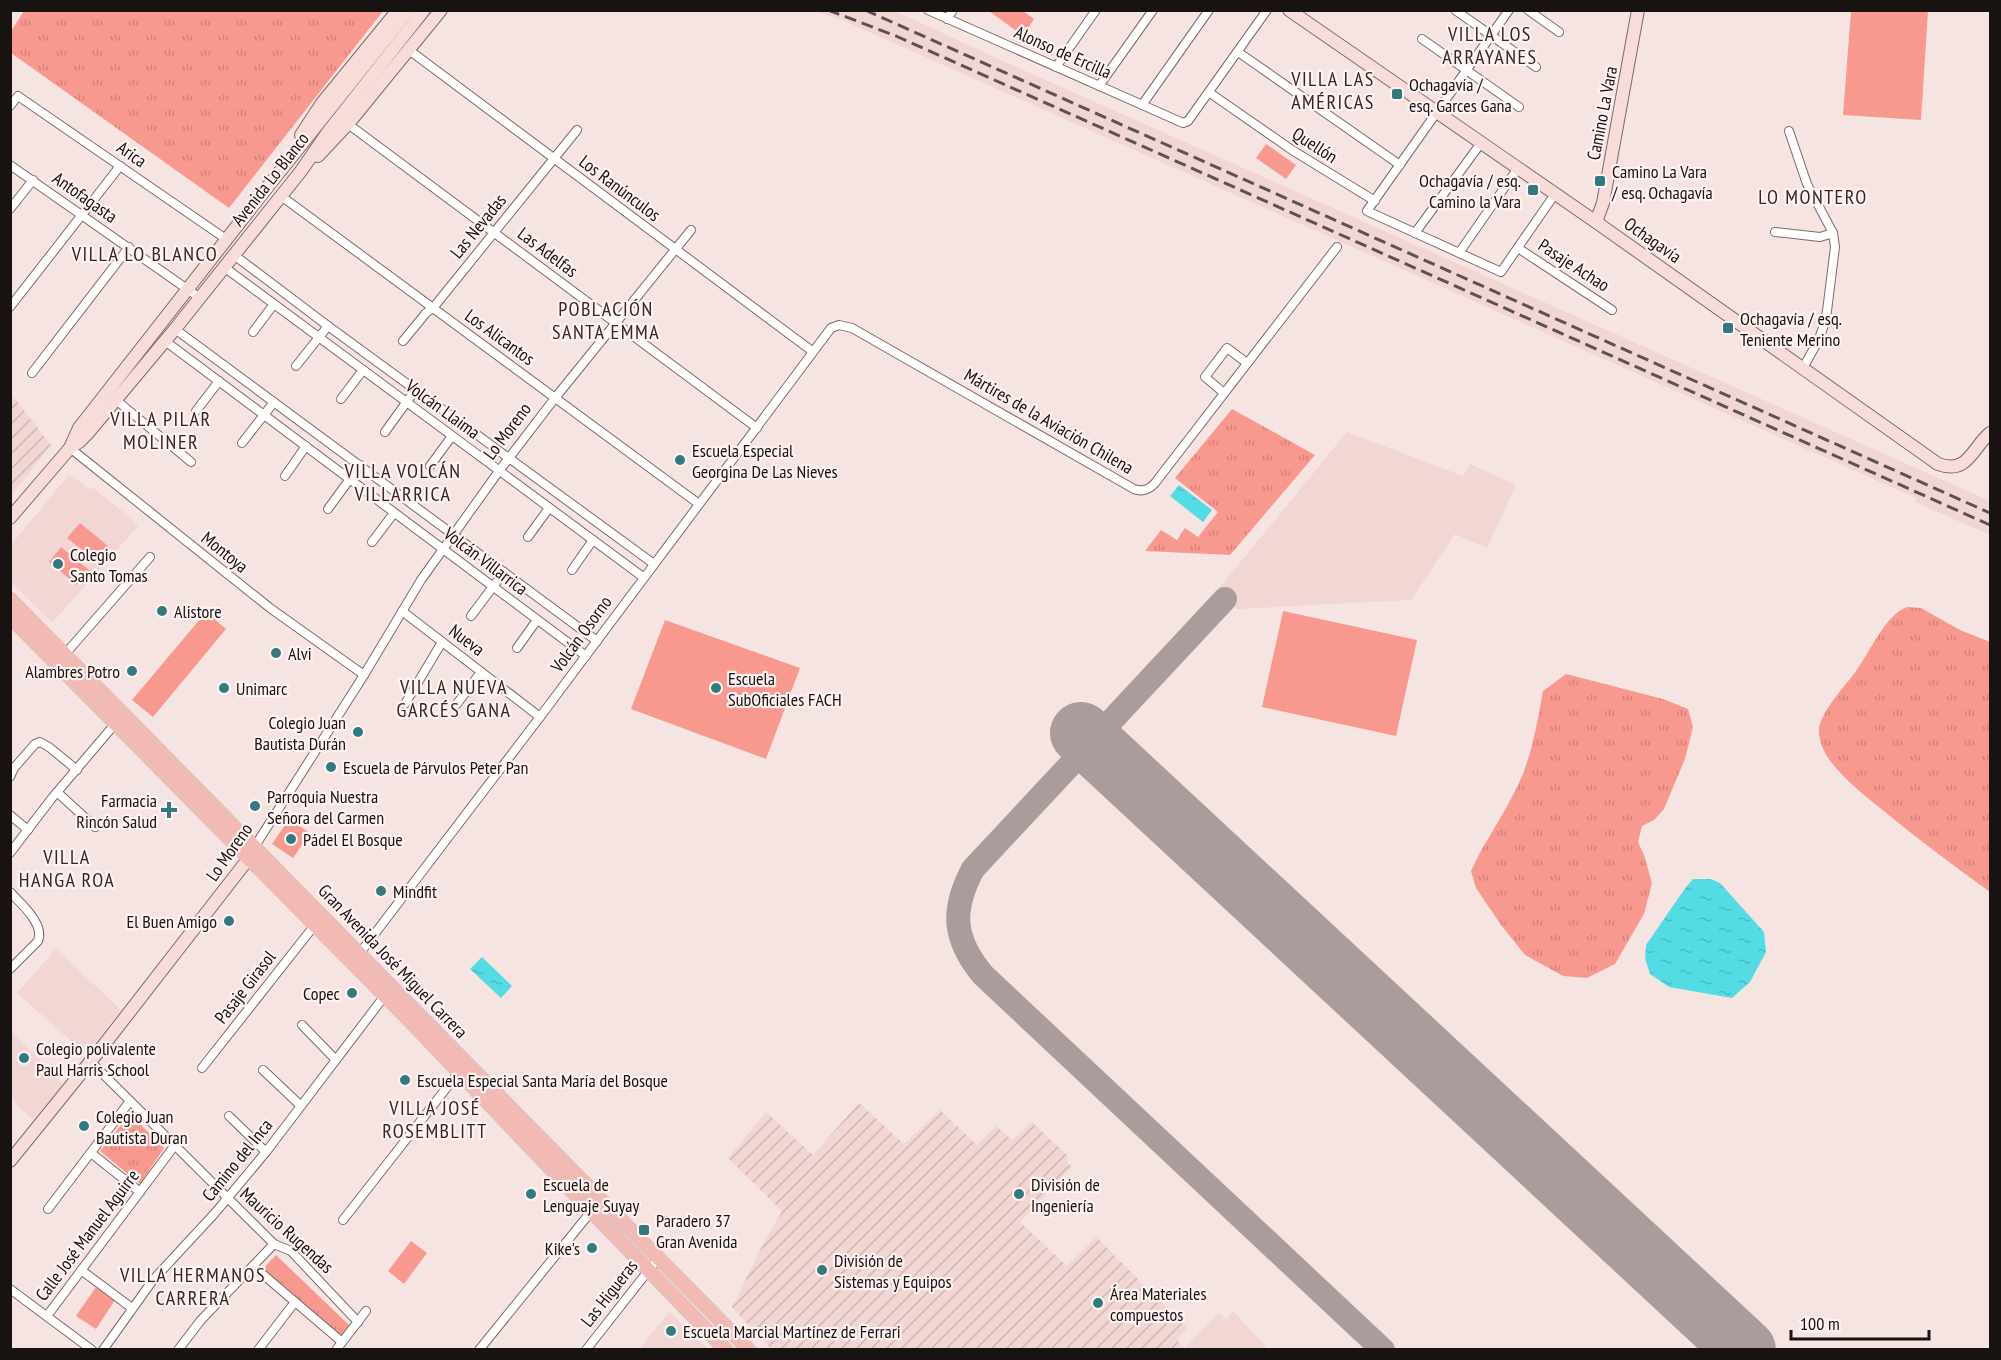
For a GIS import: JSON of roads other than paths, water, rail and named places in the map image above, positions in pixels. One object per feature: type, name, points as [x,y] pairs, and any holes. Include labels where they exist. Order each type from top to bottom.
[{"type":"main road","points":[[288,162],[298,141],[322,103],[398,10]]},
{"type":"main road","name":"Avenida Lo Blanco","points":[[70,448],[79,428],[288,162],[398,43],[409,10]]},
{"type":"main road","name":"Avenida Lo Blanco","points":[[10,518],[70,448],[82,439],[175,329],[301,171],[328,132],[424,10]]},
{"type":"main road","points":[[301,171],[322,153],[348,124],[398,43],[441,10]]},
{"type":"main road","name":"Ochagavía","points":[[1289,10],[1942,465],[1956,467],[1964,463],[1990,433]]},
{"type":"main road","name":"Camino La Vara","points":[[1596,222],[1603,203],[1638,10]]},
{"type":"main road","name":"Gran Avenida José Miguel Carrera","points":[[10,599],[125,715],[252,852],[314,926],[388,991],[602,1198],[749,1350]]},
{"type":"main road","name":"Gran Avenida José Miguel Carrera","points":[[10,616],[116,724],[360,953],[388,991],[459,1072],[726,1350]]},
{"type":"main road","name":"Lo Moreno","points":[[10,1161],[91,1062],[252,852]]},
{"type":"street","name":"Alonso de Ercilla","points":[[928,10],[1184,123],[1210,93]]},
{"type":"street","points":[[947,19],[953,10]]},
{"type":"street","points":[[1056,67],[1096,10]]},
{"type":"street","points":[[1100,86],[1153,10]]},
{"type":"street","points":[[1143,105],[1209,10]]},
{"type":"street","points":[[1210,93],[1267,10]]},
{"type":"street","points":[[1455,10],[1536,67]]},
{"type":"street","points":[[1509,10],[1367,211],[1459,253],[1518,168]]},
{"type":"street","points":[[1528,10],[1559,32]]},
{"type":"street","points":[[1422,39],[1519,106]]},
{"type":"street","name":"Los Ranúnculos","points":[[398,43],[812,351]]},
{"type":"street","points":[[1238,52],[1400,165]]},
{"type":"street","name":"Quellón","points":[[1210,93],[1299,156],[1375,201]]},
{"type":"street","name":"Arica","points":[[10,106],[18,96],[226,239]]},
{"type":"street","name":"Las Adelfas","points":[[348,124],[757,428]]},
{"type":"street","name":"Las Nevadas","points":[[403,341],[433,308],[578,130]]},
{"type":"street","points":[[1789,130],[1807,184],[1833,233],[1835,247],[1827,311],[1818,341],[1803,368]]},
{"type":"street","points":[[1415,233],[1481,142]]},
{"type":"street","name":"Antofagasta","points":[[10,165],[200,298]]},
{"type":"street","points":[[10,307],[120,166]]},
{"type":"street","points":[[10,209],[33,180]]},
{"type":"street","name":"Pasaje Achao","points":[[1459,253],[1501,272],[1555,194]]},
{"type":"street","name":"Los Alicantos","points":[[281,196],[699,504]]},
{"type":"street","name":"Lo Moreno","points":[[252,852],[421,580],[499,471],[555,398],[691,230]]},
{"type":"street","points":[[1775,232],[1820,237],[1833,233]]},
{"type":"street","points":[[32,373],[129,247]]},
{"type":"street","name":"Mártires de la Aviación Chilena","points":[[827,332],[840,325],[852,327],[1140,491],[1153,485],[1338,247]]},
{"type":"street","name":"Pasaje Achao","points":[[1518,248],[1612,310]]},
{"type":"street","name":"Volcán Llaima","points":[[234,255],[654,564]]},
{"type":"street","name":"Volcán Llaima","points":[[224,267],[643,578]]},
{"type":"street","points":[[253,332],[274,304]]},
{"type":"street","points":[[296,366],[328,326]]},
{"type":"street","name":"Volcán Villarrica","points":[[175,329],[597,641]]},
{"type":"street","name":"Volcán Osorno","points":[[360,953],[586,656],[827,332]]},
{"type":"street","name":"Volcán Villarrica","points":[[165,341],[586,656]]},
{"type":"street","points":[[1224,393],[1205,377],[1227,348],[1247,363]]},
{"type":"street","points":[[340,399],[363,370]]},
{"type":"street","points":[[196,411],[219,381]]},
{"type":"street","points":[[385,432],[416,389]]},
{"type":"street","points":[[116,400],[191,462]]},
{"type":"street","points":[[242,443],[274,402]]},
{"type":"street","points":[[430,466],[452,436]]},
{"type":"street","points":[[285,476],[306,446]]},
{"type":"street","name":"Montoya","points":[[70,448],[270,609],[364,675]]},
{"type":"street","points":[[328,509],[360,465]]},
{"type":"street","points":[[528,537],[549,508]]},
{"type":"street","points":[[372,542],[394,513]]},
{"type":"street","points":[[572,570],[593,540]]},
{"type":"street","points":[[66,653],[150,557]]},
{"type":"street","points":[[471,616],[504,572]]},
{"type":"street","name":"Nueva","points":[[402,611],[440,645],[479,675],[540,717]]},
{"type":"street","points":[[517,648],[537,620]]},
{"type":"street","points":[[405,704],[440,645]]},
{"type":"street","points":[[456,705],[479,675]]},
{"type":"street","points":[[10,853],[57,792],[116,724]]},
{"type":"street","points":[[10,777],[14,768],[35,744],[40,742],[77,770]]},
{"type":"street","points":[[57,792],[95,827]]},
{"type":"street","points":[[10,815],[28,830]]},
{"type":"street","points":[[10,892],[40,929],[38,942],[10,969]]},
{"type":"street","name":"Pasaje Girasol","points":[[202,1068],[314,926]]},
{"type":"street","name":"Camino del Inca","points":[[103,1350],[158,1274],[228,1199],[266,1152],[388,991]]},
{"type":"street","points":[[302,1025],[335,1059]]},
{"type":"street","name":"Mauricio Rugendas","points":[[91,1062],[274,1244],[291,1251],[358,1322]]},
{"type":"street","points":[[263,1070],[300,1105]]},
{"type":"street","points":[[343,1220],[459,1072]]},
{"type":"street","points":[[48,1209],[130,1101]]},
{"type":"street","points":[[230,1116],[266,1152]]},
{"type":"street","name":"Calle José Manuel Aguirre","points":[[47,1316],[175,1145]]},
{"type":"street","points":[[91,1153],[140,1192]]},
{"type":"street","points":[[479,1350],[602,1198]]},
{"type":"street","points":[[178,1350],[201,1320],[274,1244]]},
{"type":"street","name":"Las Higueras","points":[[586,1350],[659,1257]]},
{"type":"street","points":[[253,1266],[342,1342]]},
{"type":"street","points":[[81,1270],[132,1308]]},
{"type":"street","points":[[10,1290],[92,1350]]},
{"type":"street","points":[[258,1350],[295,1302]]},
{"type":"street","points":[[336,1350],[366,1311]]},
{"type":"water","points":[[1179,485],[1212,510],[1203,522],[1170,496]]},
{"type":"water","points":[[1693,879],[1711,879],[1720,883],[1764,932],[1766,952],[1750,982],[1732,998],[1669,987],[1650,974],[1645,958],[1646,945]]},
{"type":"water","points":[[482,957],[512,986],[501,998],[470,969]]},
{"type":"railway","points":[[828,10],[896,36],[1990,525]]},
{"type":"railway","points":[[865,10],[1990,513]]},
{"type":"place","name":"Ochagavía / esq. Garces Gana","points":[[1397,94]]},
{"type":"place","name":"Camino La Vara / esq. Ochagavía","points":[[1600,181]]},
{"type":"place","name":"Ochagavía / esq. Camino la Vara","points":[[1533,190]]},
{"type":"place","name":"Ochagavía / esq. Teniente Merino","points":[[1728,328]]},
{"type":"place","name":"Escuela Especial Georgina De Las Nieves","points":[[680,460]]},
{"type":"place","name":"Colegio Santo Tomas","points":[[58,564]]},
{"type":"place","name":"Alistore","points":[[162,611]]},
{"type":"place","name":"Alvi","points":[[276,653]]},
{"type":"place","name":"Alambres Potro","points":[[132,671]]},
{"type":"place","name":"Unimarc","points":[[224,688]]},
{"type":"place","name":"Escuela SubOficiales FACH","points":[[716,688]]},
{"type":"place","name":"Colegio Juan Bautista Durán","points":[[358,732]]},
{"type":"place","name":"Escuela de Párvulos Peter Pan","points":[[331,767]]},
{"type":"place","name":"Parroquia Nuestra Señora del Carmen","points":[[255,806]]},
{"type":"place","name":"Farmacia Rincón Salud","points":[[169,810]]},
{"type":"place","name":"Pádel El Bosque","points":[[291,839]]},
{"type":"place","name":"Mindfit","points":[[381,891]]},
{"type":"place","name":"El Buen Amigo","points":[[229,921]]},
{"type":"place","name":"Copec","points":[[352,993]]},
{"type":"place","name":"Colegio polivalente Paul Harris School","points":[[24,1058]]},
{"type":"place","name":"Escuela Especial Santa María del Bosque","points":[[405,1080]]},
{"type":"place","name":"Colegio Juan Bautista Duran","points":[[84,1126]]},
{"type":"place","name":"Escuela de Lenguaje Suyay","points":[[531,1194]]},
{"type":"place","name":"División de Ingeniería","points":[[1019,1194]]},
{"type":"place","name":"Paradero 37 Gran Avenida","points":[[644,1230]]},
{"type":"place","name":"Kike's","points":[[592,1248]]},
{"type":"place","name":"División de Sistemas y Equipos","points":[[822,1270]]},
{"type":"place","name":"Área Materiales compuestos","points":[[1098,1303]]},
{"type":"place","name":"Escuela Marcial Martínez de Ferrari","points":[[671,1331]]},
{"type":"district","name":"VILLA LOS ARRAYANES","points":[[1490,46]]},
{"type":"district","name":"VILLA LAS AMÉRICAS","points":[[1333,90]]},
{"type":"district","name":"LO MONTERO","points":[[1813,197]]},
{"type":"district","name":"VILLA LO BLANCO","points":[[145,254]]},
{"type":"district","name":"POBLACIÓN SANTA EMMA","points":[[606,320]]},
{"type":"district","name":"VILLA PILAR MOLINER","points":[[161,430]]},
{"type":"district","name":"VILLA VOLCÁN VILLARRICA","points":[[403,482]]},
{"type":"district","name":"VILLA NUEVA GARCÉS GANA","points":[[454,698]]},
{"type":"district","name":"VILLA HANGA ROA","points":[[67,868]]},
{"type":"district","name":"VILLA JOSÉ ROSEMBLITT","points":[[435,1120]]},
{"type":"district","name":"VILLA HERMANOS CARRERA","points":[[193,1286]]}]
